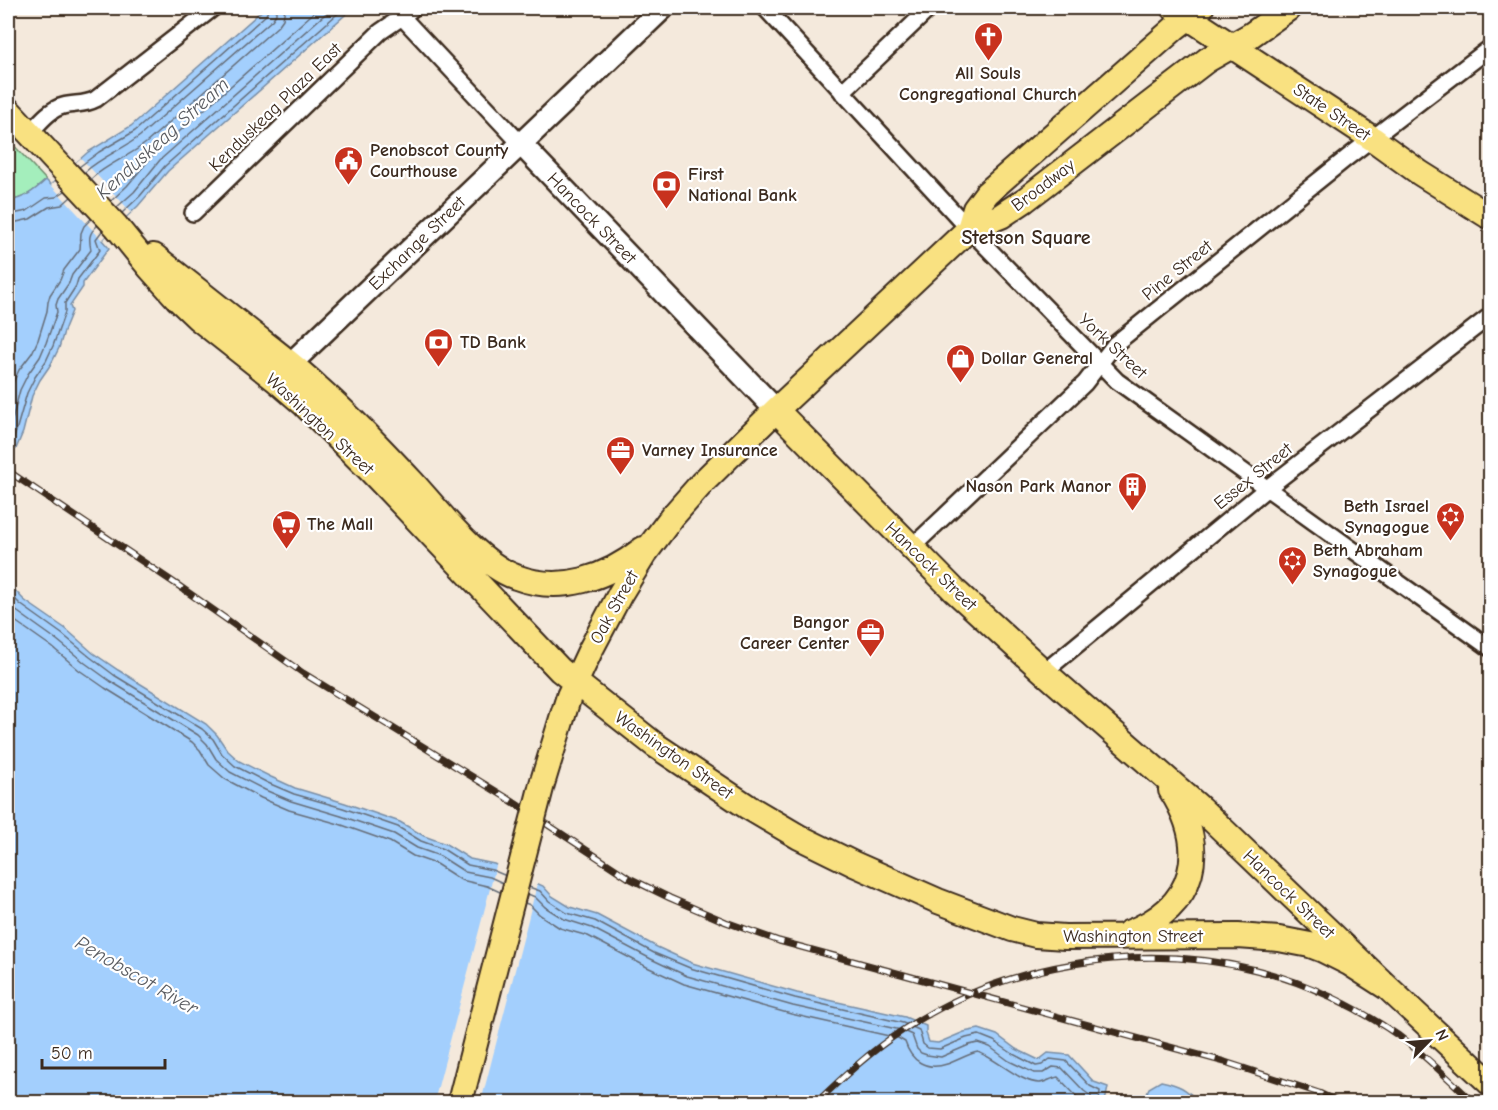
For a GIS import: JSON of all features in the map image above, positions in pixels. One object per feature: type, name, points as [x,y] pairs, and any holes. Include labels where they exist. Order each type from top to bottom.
[{"type":"main road","name":"Broadway","points":[[969,229],[1000,216],[1025,200],[1207,60],[1251,35],[1289,8]]},
{"type":"main road","name":"Broadway","points":[[969,229],[975,209],[987,193],[1188,11]]},
{"type":"main road","name":"State Street","points":[[1188,11],[1231,45],[1420,173],[1491,218]]},
{"type":"main road","name":"Washington Street","points":[[8,110],[116,226],[283,372],[304,405],[349,448],[552,662],[655,745],[723,791],[773,822],[836,855],[938,901],[1012,929],[1051,937],[1238,936],[1295,942],[1310,945],[1337,956],[1388,988]]},
{"type":"main road","name":"Oak Street","points":[[460,1102],[562,715],[575,682],[615,602],[654,540],[702,483],[776,410],[969,229]]},
{"type":"main road","name":"Washington Street","points":[[283,372],[317,387],[469,544],[506,573],[538,583],[563,584],[586,580],[626,561],[654,540]]},
{"type":"main road","name":"Hancock Street","points":[[776,410],[911,548],[977,611],[1200,808],[1491,1083]]},
{"type":"main road","points":[[1114,936],[1140,928],[1159,917],[1182,892],[1191,871],[1192,849],[1188,826],[1173,793],[1156,769]]},
{"type":"street","points":[[30,133],[55,109],[68,105],[86,104],[96,99],[213,8]]},
{"type":"street","name":"Exchange Street","points":[[283,372],[663,8]]},
{"type":"street","name":"York Street","points":[[765,8],[969,229],[1116,381],[1491,648]]},
{"type":"street","points":[[842,92],[930,8]]},
{"type":"street","name":"Hancock Street","points":[[407,12],[520,143],[776,410]]},
{"type":"street","name":"Kenduskeag Plaza East","points":[[193,213],[380,32],[407,12]]},
{"type":"street","name":"Pine Street","points":[[911,548],[1085,383],[1115,344],[1340,162],[1491,48]]},
{"type":"street","name":"Essex Street","points":[[1044,672],[1266,489],[1491,316]]},
{"type":"green space","points":[[8,139],[46,180],[29,194],[8,201]]},
{"type":"water","name":"Kenduskeag Stream","points":[[265,8],[353,8],[168,171],[138,206],[102,240],[109,248],[83,283],[83,287],[70,306],[72,311],[59,348],[32,396],[16,449],[8,444],[8,201],[28,194],[46,180],[51,185],[88,152],[131,126]]},
{"type":"water","name":"Penobscot River","points":[[8,583],[24,600],[66,629],[93,653],[206,724],[239,761],[271,777],[295,788],[400,822],[424,836],[446,844],[470,859],[494,864],[543,886],[552,896],[570,907],[597,915],[692,963],[797,993],[905,1017],[926,1026],[929,1042],[938,1043],[964,1032],[979,1029],[997,1035],[1016,1049],[1039,1060],[1048,1053],[1069,1055],[1094,1082],[1108,1087],[1105,1102],[8,1102]]},
{"type":"water","points":[[1161,1081],[1182,1088],[1198,1102],[1143,1102],[1149,1088]]},
{"type":"pier","points":[[81,158],[131,212],[102,240],[51,185]]},
{"type":"pier","points":[[497,862],[538,881],[481,1102],[434,1102]]},
{"type":"railway","points":[[8,471],[303,673],[507,798],[629,878],[670,898],[779,941],[1225,1062],[1319,1093],[1338,1102]]},
{"type":"railway","points":[[817,1102],[858,1064],[903,1030],[942,1007],[984,988],[1028,974],[1073,964],[1119,959],[1165,958],[1211,962],[1256,970],[1294,981],[1331,997],[1399,1036],[1473,1102]]},
{"type":"place","name":"All Souls Congregational Church","points":[[988,62]]},
{"type":"place","name":"Penobscot County Courthouse","points":[[349,186]]},
{"type":"place","name":"First National Bank","points":[[667,210]]},
{"type":"place","name":"TD Bank","points":[[439,368]]},
{"type":"place","name":"Dollar General","points":[[960,384]]},
{"type":"place","name":"Varney Insurance","points":[[621,476]]},
{"type":"place","name":"Nason Park Manor","points":[[1132,512]]},
{"type":"place","name":"Beth Israel Synagogue","points":[[1450,542]]},
{"type":"place","name":"The Mall","points":[[286,550]]},
{"type":"place","name":"Beth Abraham Synagogue","points":[[1292,586]]},
{"type":"place","name":"Bangor Career Center","points":[[870,658]]},
{"type":"district","name":"Stetson Square","points":[[1026,237]]}]
